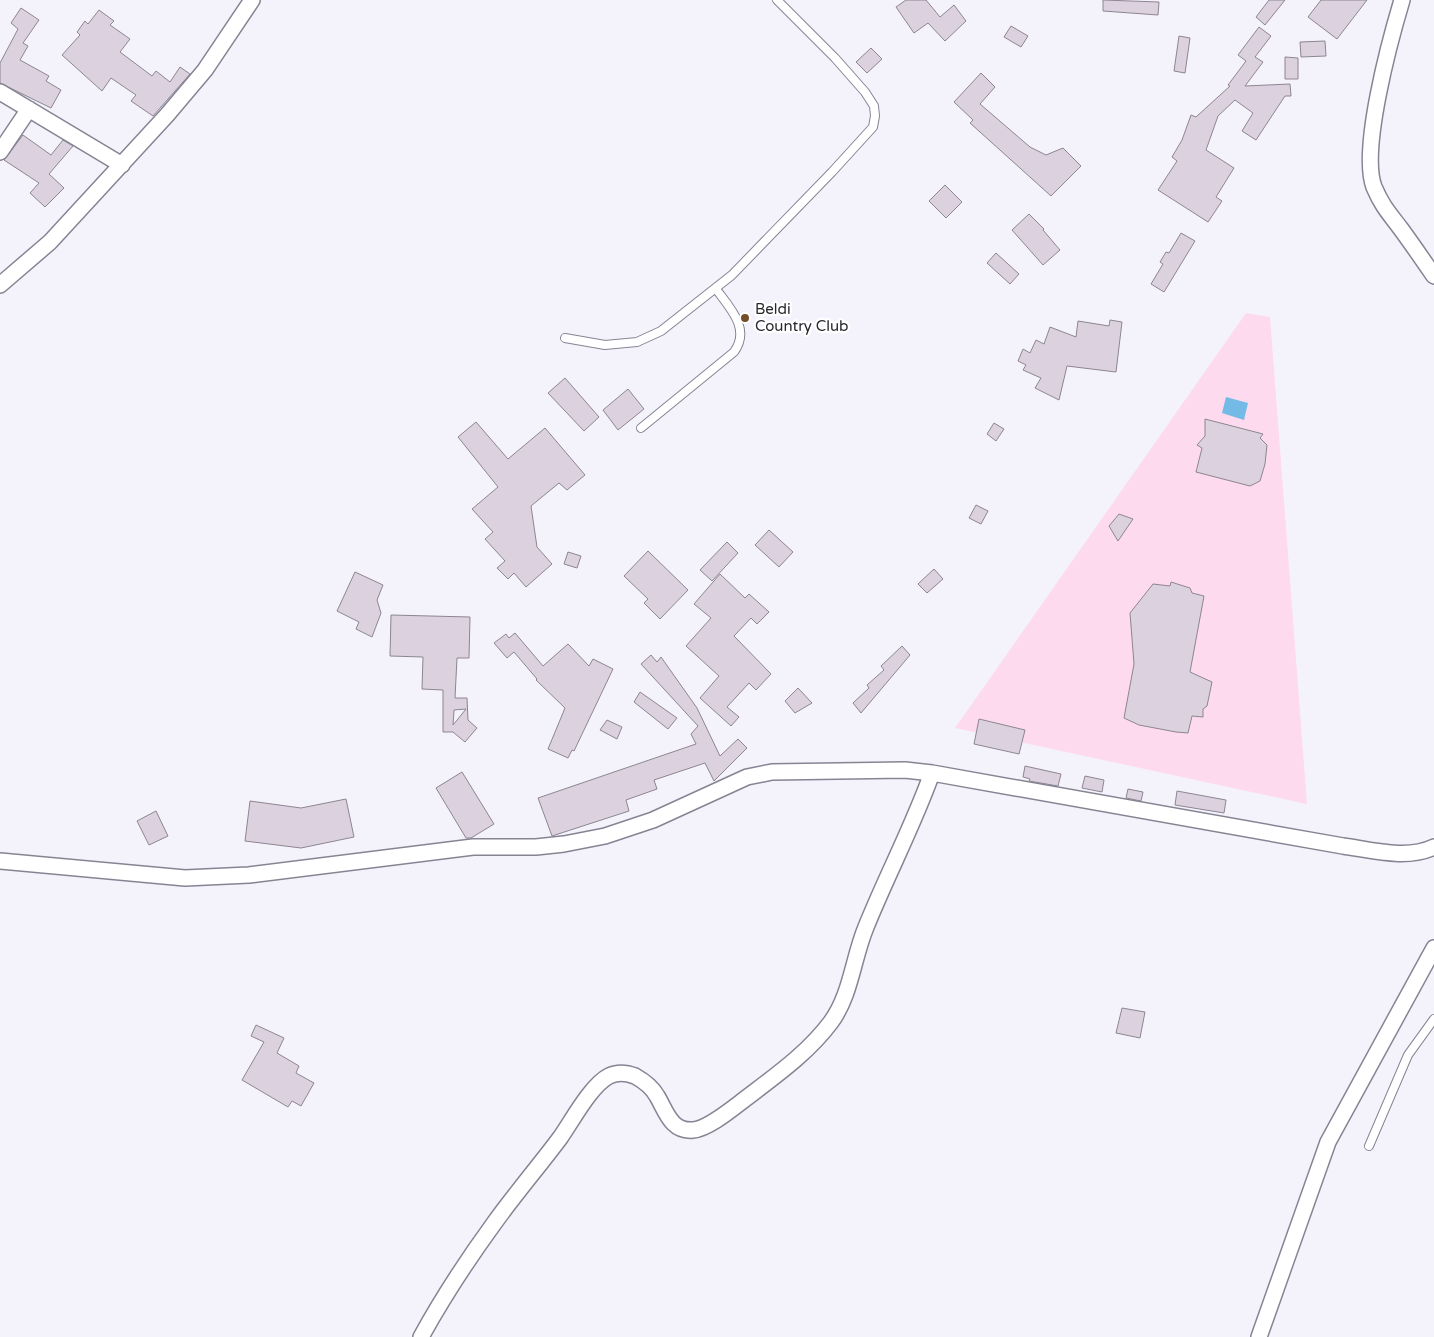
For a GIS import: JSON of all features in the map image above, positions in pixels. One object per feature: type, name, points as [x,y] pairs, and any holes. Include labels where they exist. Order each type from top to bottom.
[{"type":"street","points":[[0,285],[50,242],[122,165],[205,70],[252,0]]},
{"type":"street","points":[[1402,0],[1390,40],[1372,132],[1373,185],[1384,208],[1434,276]]},
{"type":"street","points":[[0,92],[122,165]]},
{"type":"street","points":[[0,152],[29,109]]},
{"type":"street","points":[[0,861],[185,878],[248,875],[473,847],[536,847],[605,836],[653,820],[747,777],[772,772],[906,770],[1394,854],[1423,852],[1434,847]]},
{"type":"street","points":[[421,1337],[440,1301],[495,1221],[552,1148],[587,1098],[610,1076],[627,1073],[645,1081],[657,1095],[669,1119],[680,1128],[694,1130],[713,1122],[743,1100],[800,1056],[819,1038],[832,1020],[843,999],[865,929],[909,832],[932,773]]},
{"type":"street","points":[[1259,1337],[1328,1142],[1434,948]]},
{"type":"lane","points":[[565,338],[605,346],[637,342],[661,331],[732,275],[873,128],[874,106],[865,92],[835,58],[777,0]]},
{"type":"lane","points":[[641,428],[734,352],[737,347],[741,337],[740,326],[716,289]]},
{"type":"lane","points":[[1369,1146],[1408,1055],[1434,1019]]},
{"type":"shaded area","points":[[1246,313],[1270,317],[1307,804],[955,728]]},
{"type":"water","points":[[1226,397],[1248,403],[1244,420],[1222,413]]},
{"type":"building","points":[[906,0],[926,0],[940,17],[954,5],[966,21],[945,41],[928,23],[914,33],[896,7]]},
{"type":"building","points":[[1103,0],[1159,2],[1158,15],[1103,11]]},
{"type":"building","points":[[1269,0],[1285,0],[1265,25],[1256,17]]},
{"type":"building","points":[[1321,0],[1367,0],[1337,39],[1308,17]]},
{"type":"building","points":[[21,8],[39,20],[23,43],[28,46],[20,60],[49,76],[46,81],[61,90],[51,108],[0,83],[0,63],[18,29],[11,23]]},
{"type":"building","points":[[99,10],[114,21],[110,25],[130,39],[120,52],[152,76],[156,71],[170,82],[180,67],[190,74],[153,116],[131,101],[136,95],[111,78],[102,91],[62,55],[80,35],[77,32],[85,21],[88,24]]},
{"type":"building","points":[[1011,26],[1028,36],[1021,47],[1004,37]]},
{"type":"building","points":[[1259,27],[1271,36],[1255,57],[1263,62],[1245,86],[1290,84],[1291,96],[1285,96],[1256,140],[1242,131],[1253,113],[1235,100],[1218,116],[1206,150],[1234,168],[1216,197],[1222,201],[1208,222],[1158,190],[1177,161],[1172,157],[1182,140],[1191,115],[1196,117],[1230,86],[1228,85],[1246,61],[1238,55]]},
{"type":"building","points":[[1179,36],[1190,38],[1185,73],[1174,71]]},
{"type":"building","points":[[1325,41],[1326,56],[1301,57],[1300,42]]},
{"type":"building","points":[[871,48],[882,59],[867,73],[856,62]]},
{"type":"building","points":[[1285,57],[1298,58],[1298,79],[1285,79]]},
{"type":"building","points":[[981,73],[995,87],[980,104],[1030,147],[1046,155],[1063,148],[1081,166],[1051,196],[970,123],[973,120],[954,102]]},
{"type":"building","points":[[23,135],[51,155],[63,140],[73,146],[49,174],[64,188],[45,207],[30,193],[39,183],[4,160]]},
{"type":"building","points":[[945,185],[962,202],[946,218],[929,201]]},
{"type":"building","points":[[1029,214],[1044,229],[1060,250],[1043,265],[1012,230]]},
{"type":"building","points":[[1181,233],[1195,241],[1164,292],[1151,284],[1163,264],[1160,262],[1166,252],[1169,253]]},
{"type":"building","points":[[996,253],[1019,274],[1010,284],[987,263]]},
{"type":"building","points":[[1110,320],[1122,322],[1116,372],[1067,366],[1059,400],[1035,388],[1041,378],[1023,370],[1026,365],[1018,361],[1023,349],[1030,353],[1036,340],[1044,344],[1050,327],[1076,337],[1078,321],[1109,326]]},
{"type":"building","points":[[565,378],[599,417],[584,431],[548,393]]},
{"type":"building","points":[[628,389],[644,409],[618,430],[603,410]]},
{"type":"building","points":[[1205,419],[1263,434],[1260,438],[1267,445],[1265,464],[1260,481],[1250,486],[1196,472],[1202,448],[1197,445],[1205,436]]},
{"type":"building","points":[[476,422],[508,459],[545,428],[585,475],[567,490],[559,483],[531,506],[537,547],[552,564],[526,587],[514,573],[508,579],[497,568],[505,561],[485,539],[493,532],[472,509],[498,487],[458,437]]},
{"type":"building","points":[[994,423],[1004,429],[996,441],[987,434]]},
{"type":"building","points":[[976,505],[988,511],[981,524],[969,518]]},
{"type":"building","points":[[1119,514],[1133,519],[1118,541],[1109,526]]},
{"type":"building","points":[[769,530],[793,552],[779,567],[755,545]]},
{"type":"building","points":[[727,542],[738,553],[712,581],[700,570]]},
{"type":"building","points":[[648,551],[688,590],[660,619],[644,603],[648,599],[624,576]]},
{"type":"building","points":[[568,552],[581,556],[577,568],[564,564]]},
{"type":"building","points":[[934,569],[943,579],[927,593],[918,584]]},
{"type":"building","points":[[355,572],[383,585],[377,600],[381,613],[372,637],[356,629],[359,622],[337,611]]},
{"type":"building","points":[[720,574],[745,598],[749,594],[769,612],[757,624],[751,618],[734,636],[771,674],[756,690],[749,683],[727,707],[739,717],[731,726],[700,698],[719,676],[686,646],[711,618],[694,604]]},
{"type":"building","points":[[1171,582],[1190,588],[1192,593],[1204,596],[1190,672],[1212,682],[1207,706],[1203,709],[1203,717],[1192,716],[1188,733],[1139,725],[1124,718],[1134,664],[1130,613],[1153,584],[1170,586]]},
{"type":"building","points":[[391,615],[470,617],[469,658],[457,658],[455,698],[467,698],[468,720],[477,728],[465,742],[453,732],[443,732],[443,690],[422,689],[423,657],[390,656]],"holes":[[[466,709],[453,725],[454,710]]]},
{"type":"building","points":[[515,633],[543,666],[568,644],[589,666],[593,659],[613,669],[574,751],[572,750],[568,758],[548,749],[565,708],[536,680],[514,652],[507,658],[494,643],[506,634],[509,638]]},
{"type":"building","points":[[902,646],[910,655],[861,713],[853,703],[869,688],[867,685],[884,670],[881,666]]},
{"type":"building","points":[[651,655],[657,662],[661,657],[697,708],[720,756],[738,739],[747,748],[714,781],[705,763],[654,780],[657,789],[626,800],[629,811],[552,836],[538,798],[696,744],[691,734],[698,726],[641,664]]},
{"type":"building","points":[[798,688],[812,703],[795,713],[785,701]]},
{"type":"building","points":[[640,692],[677,718],[668,729],[634,702]]},
{"type":"building","points":[[979,719],[1025,730],[1019,754],[974,744]]},
{"type":"building","points":[[607,720],[622,727],[617,739],[600,730]]},
{"type":"building","points":[[1025,766],[1061,774],[1058,786],[1029,781],[1030,779],[1023,777]]},
{"type":"building","points":[[462,772],[494,824],[471,838],[466,838],[436,788]]},
{"type":"building","points":[[1085,776],[1104,780],[1102,792],[1082,788]]},
{"type":"building","points":[[1128,789],[1143,792],[1141,801],[1126,798]]},
{"type":"building","points":[[1177,791],[1226,800],[1224,813],[1175,805]]},
{"type":"building","points":[[346,799],[354,837],[301,848],[245,841],[250,801],[301,808]]},
{"type":"building","points":[[156,811],[168,836],[149,845],[137,821]]},
{"type":"building","points":[[1122,1008],[1145,1012],[1140,1038],[1116,1033]]},
{"type":"building","points":[[256,1025],[284,1038],[277,1053],[299,1066],[296,1073],[314,1083],[301,1106],[292,1101],[288,1107],[242,1080],[264,1042],[251,1036]]},
{"type":"place","name":"Beldi Country Club","points":[[745,318]]}]
